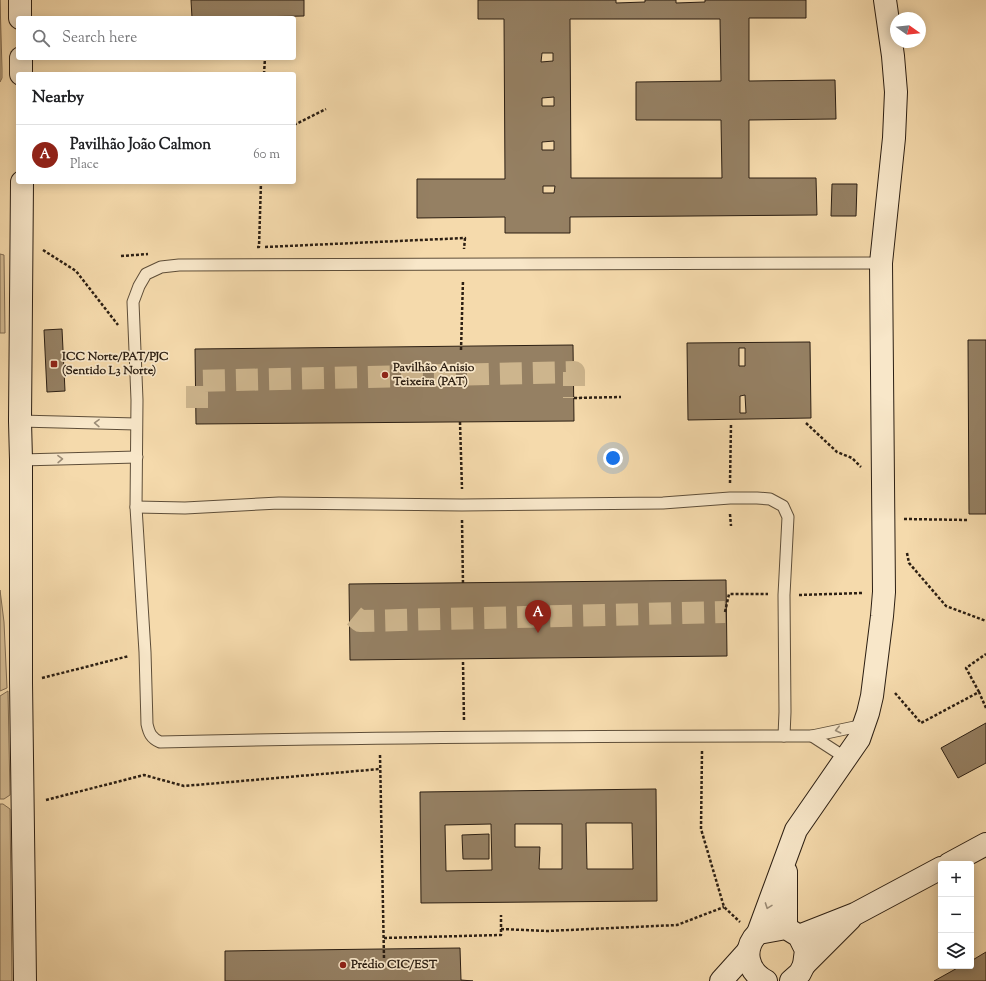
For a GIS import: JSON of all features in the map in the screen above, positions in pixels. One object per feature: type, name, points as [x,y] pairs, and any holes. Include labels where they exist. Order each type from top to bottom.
[{"type":"street","points":[[20,0],[20,16]]},
{"type":"street","points":[[766,981],[758,977],[750,965],[754,940],[796,830],[859,739],[872,696],[882,616],[884,592],[881,263],[894,138],[896,92],[893,56],[885,0]]},
{"type":"street","points":[[21,60],[21,72]]},
{"type":"street","points":[[22,184],[20,421],[21,683],[25,981]]},
{"type":"street","points":[[955,861],[986,844]]},
{"type":"street","points":[[786,856],[793,932],[806,950],[799,975]]},
{"type":"street","points":[[721,981],[754,940],[793,932],[855,914],[938,870]]},
{"type":"street","points":[[799,975],[855,914]]},
{"type":"lane","points":[[864,725],[812,736],[465,737],[160,742],[154,740],[150,734],[147,724],[145,652],[136,508],[136,424],[138,400],[133,302],[139,286],[146,274],[161,267],[179,265],[881,263]]},
{"type":"lane","points":[[20,421],[136,424]]},
{"type":"lane","points":[[21,460],[137,457]]},
{"type":"lane","points":[[136,508],[185,508],[279,503],[462,505],[663,503],[730,498],[770,499],[783,506],[788,517],[784,595],[784,736]]},
{"type":"lane","points":[[812,736],[846,758]]},
{"type":"path","points":[[264,72],[265,60]]},
{"type":"path","points":[[296,124],[326,109]]},
{"type":"path","points":[[259,247],[261,184]]},
{"type":"path","points":[[252,248],[465,238],[461,350]]},
{"type":"path","points":[[22,249],[42,249],[76,271],[118,326]]},
{"type":"path","points":[[121,256],[152,254]]},
{"type":"path","points":[[574,398],[621,397]]},
{"type":"path","points":[[806,423],[837,452],[852,458],[864,469]]},
{"type":"path","points":[[731,424],[731,526]]},
{"type":"path","points":[[901,519],[969,520]]},
{"type":"path","points":[[906,548],[908,563],[946,606],[986,621]]},
{"type":"path","points":[[725,612],[729,594],[784,595],[884,592]]},
{"type":"path","points":[[21,683],[145,652]]},
{"type":"path","points":[[986,654],[966,668],[986,708]]},
{"type":"path","points":[[463,662],[465,737]]},
{"type":"path","points":[[895,686],[895,694],[921,723],[979,692]]},
{"type":"path","points":[[702,737],[701,829],[724,907],[754,940]]},
{"type":"path","points":[[380,738],[384,958]]},
{"type":"path","points":[[46,800],[144,775],[184,786],[380,769]]},
{"type":"path","points":[[502,929],[547,931],[677,925],[724,907]]},
{"type":"path","points":[[384,938],[501,935],[501,915]]},
{"type":"shaded area","points":[[0,0],[2,78],[0,82]]},
{"type":"shaded area","points":[[0,254],[4,255],[5,333],[0,333]]},
{"type":"shaded area","points":[[0,590],[4,622],[7,688],[0,691]]},
{"type":"shaded area","points":[[8,691],[10,795],[4,799],[0,799],[0,696]]},
{"type":"shaded area","points":[[0,804],[3,804],[10,809],[12,981],[0,981]]},
{"type":"building","points":[[191,0],[304,0],[304,16],[192,16]]},
{"type":"building","points":[[478,0],[616,0],[616,3],[645,2],[645,0],[676,0],[676,3],[705,2],[705,0],[806,0],[806,18],[749,18],[749,81],[835,80],[836,119],[749,120],[749,178],[816,178],[817,215],[570,217],[570,233],[505,233],[505,217],[417,218],[417,179],[505,179],[504,19],[478,19]],"holes":[[[570,19],[720,19],[721,81],[636,82],[636,120],[721,120],[722,178],[571,178]],[[542,53],[553,53],[553,61],[541,62]],[[554,97],[554,106],[542,106],[542,98]],[[554,141],[554,150],[542,150],[542,142]],[[543,186],[555,186],[554,193],[543,193]]]},
{"type":"building","points":[[832,184],[857,184],[856,216],[831,216]]},
{"type":"building","points":[[62,329],[65,391],[47,392],[44,330]]},
{"type":"building","points":[[968,340],[986,340],[986,514],[969,514]]},
{"type":"building","points":[[810,342],[811,418],[688,420],[687,343]],"holes":[[[739,348],[745,348],[745,366],[739,366]],[[745,395],[746,413],[740,413],[740,396]]]},
{"type":"building","name":"Pavilhão Anisio Teixeira (PAT)","points":[[573,345],[574,421],[196,424],[195,349]]},
{"type":"building","points":[[726,580],[727,656],[350,660],[349,584]]},
{"type":"building","points":[[986,723],[986,763],[958,778],[941,748]]},
{"type":"building","points":[[656,789],[657,901],[421,903],[420,792]],"holes":[[[586,823],[632,823],[633,869],[587,869]],[[491,824],[492,870],[446,871],[445,825]],[[515,824],[562,824],[562,869],[539,869],[540,847],[515,847]]]},
{"type":"building","points":[[489,834],[489,859],[463,859],[462,835]]},
{"type":"building","name":"Prédio CIC/EST","points":[[460,948],[461,980],[473,981],[225,981],[225,951]]},
{"type":"building","points":[[986,952],[986,981],[934,981],[956,969],[974,969],[974,959]]},
{"type":"tunnel","points":[[197,408],[197,381],[574,372],[574,398]]},
{"type":"tunnel","points":[[354,616],[360,621],[725,612]]},
{"type":"place","name":"ICC Norte/PAT/PJC (Sentido L3 Norte)","points":[[54,364]]},
{"type":"place","name":"Pavilhão Anisio Teixeira (PAT)","points":[[385,375]]},
{"type":"place","name":"Pavilhão João Calmon","points":[[538,633]]},
{"type":"place","name":"Prédio CIC/EST","points":[[343,965]]}]
